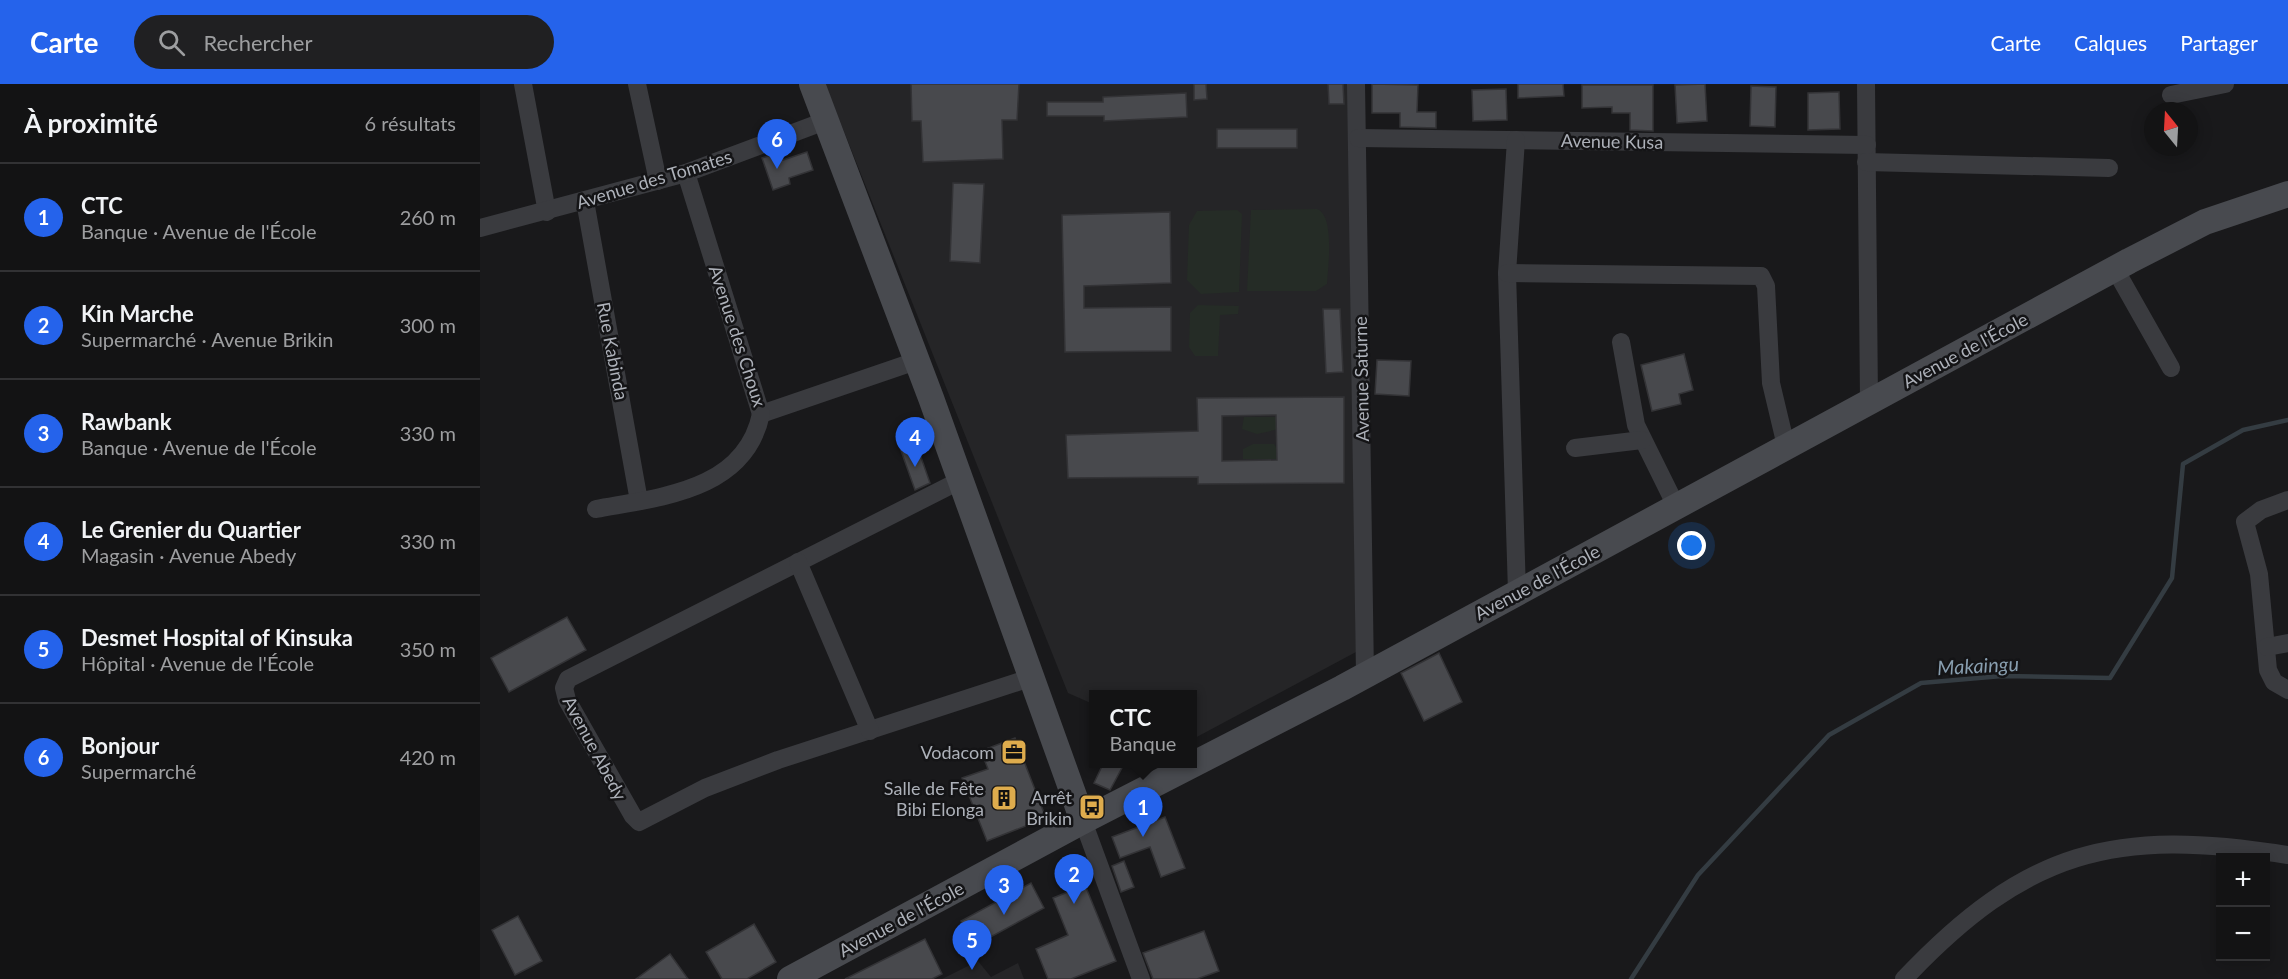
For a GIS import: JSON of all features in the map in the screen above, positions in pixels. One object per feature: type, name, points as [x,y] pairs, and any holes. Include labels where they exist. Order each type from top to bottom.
[{"type":"main road","points":[[812,84],[916,361],[1083,821]]},
{"type":"main road","name":"Avenue de l'École","points":[[1197,762],[1365,675],[1869,401],[2205,222],[2288,194]]},
{"type":"main road","name":"Avenue de l'École","points":[[790,979],[1185,768]]},
{"type":"street","points":[[523,84],[546,212]]},
{"type":"street","points":[[637,84],[658,181]]},
{"type":"street","name":"Avenue Saturne","points":[[1356,84],[1365,675]]},
{"type":"street","points":[[1866,84],[1869,401]]},
{"type":"street","points":[[2171,95],[2225,84]]},
{"type":"street","name":"Avenue des Tomates","points":[[480,228],[686,173],[825,121]]},
{"type":"street","name":"Avenue Kusa","points":[[1358,138],[1516,140],[1866,154],[2109,168]]},
{"type":"street","points":[[1516,140],[1507,273],[1517,592]]},
{"type":"street","name":"Avenue des Choux","points":[[686,173],[761,414],[916,361]]},
{"type":"street","name":"Rue Kabinda","points":[[585,201],[639,501]]},
{"type":"street","points":[[2115,269],[2171,368]]},
{"type":"street","points":[[1507,273],[1761,276],[1766,286],[1771,383],[1786,446]]},
{"type":"street","points":[[1621,342],[1627,388],[1642,440],[1676,506]]},
{"type":"street","points":[[596,509],[674,494],[717,477],[749,448],[757,431],[761,414]]},
{"type":"street","points":[[1575,448],[1642,440]]},
{"type":"street","name":"Avenue Abedy","points":[[959,481],[568,679],[564,688],[567,700],[633,816],[639,822],[705,788],[778,760],[1030,678]]},
{"type":"street","points":[[2288,500],[2261,510],[2245,522],[2259,574],[2271,676],[2274,682],[2288,690]]},
{"type":"street","points":[[798,562],[870,731]]},
{"type":"street","points":[[2267,647],[2288,644]]},
{"type":"street","points":[[1083,821],[1141,979]]},
{"type":"street","points":[[1904,979],[1937,944],[1988,902],[2044,869],[2074,858],[2144,843],[2235,846],[2288,855]]},
{"type":"shaded area","points":[[825,84],[1348,84],[1356,652],[1197,737],[1197,690],[1089,690],[1089,702],[1068,693]]},
{"type":"shaded area","points":[[1317,209],[1323,214],[1328,231],[1327,284],[1316,291],[1247,291],[1251,210]]},
{"type":"shaded area","points":[[1237,210],[1242,214],[1239,292],[1201,294],[1187,280],[1189,225],[1197,211]]},
{"type":"shaded area","points":[[1198,305],[1239,306],[1238,314],[1220,315],[1218,356],[1195,356],[1189,347],[1190,313]]},
{"type":"shaded area","points":[[1244,417],[1283,417],[1284,428],[1257,434],[1242,429]]},
{"type":"shaded area","points":[[1253,444],[1274,444],[1285,459],[1243,459],[1243,449]]},
{"type":"shaded area","points":[[978,961],[991,977],[1018,963],[1024,979],[942,979]]},
{"type":"building","points":[[911,84],[1019,84],[1017,120],[1002,120],[1003,159],[923,162],[921,121],[912,121]]},
{"type":"building","points":[[1194,84],[1206,84],[1207,99],[1194,100]]},
{"type":"building","points":[[1328,84],[1343,84],[1344,104],[1329,104]]},
{"type":"building","points":[[1372,84],[1418,85],[1417,112],[1436,112],[1436,128],[1400,127],[1400,113],[1372,113]]},
{"type":"building","points":[[1518,84],[1563,84],[1564,96],[1518,98]]},
{"type":"building","points":[[1705,84],[1707,121],[1677,123],[1675,85]]},
{"type":"building","points":[[1582,85],[1653,85],[1653,131],[1630,130],[1630,113],[1612,113],[1612,107],[1582,108]]},
{"type":"building","points":[[1751,86],[1776,87],[1775,127],[1750,126]]},
{"type":"building","points":[[1506,89],[1507,120],[1473,121],[1472,90]]},
{"type":"building","points":[[1839,92],[1840,129],[1808,130],[1808,93]]},
{"type":"building","points":[[1186,93],[1187,117],[1104,121],[1104,116],[1047,116],[1047,102],[1103,102],[1103,97]]},
{"type":"building","points":[[1217,129],[1297,129],[1297,148],[1217,148]]},
{"type":"building","points":[[780,152],[783,160],[807,152],[813,170],[789,178],[790,184],[773,190],[762,158]]},
{"type":"building","points":[[953,183],[984,184],[980,263],[950,261]]},
{"type":"building","points":[[1170,212],[1171,283],[1084,286],[1084,308],[1171,307],[1171,351],[1065,352],[1062,215]]},
{"type":"building","points":[[1323,309],[1340,309],[1343,372],[1326,373]]},
{"type":"building","points":[[1684,354],[1693,390],[1679,394],[1681,404],[1652,411],[1641,365]]},
{"type":"building","points":[[1377,360],[1411,361],[1409,396],[1375,394]]},
{"type":"building","points":[[1344,397],[1344,483],[1198,484],[1198,477],[1068,478],[1066,435],[1198,431],[1197,398]],"holes":[[[1276,415],[1277,460],[1222,461],[1222,416]]]},
{"type":"building","points":[[915,440],[930,483],[915,490],[899,445]]},
{"type":"building","points":[[567,617],[586,650],[509,692],[491,658]]},
{"type":"building","points":[[1439,653],[1462,702],[1424,721],[1401,673]]},
{"type":"building","name":"Salle de Fête Bibi Elonga","points":[[1015,738],[1046,818],[987,841],[962,778],[988,769],[981,751]]},
{"type":"building","points":[[1101,768],[1122,768],[1110,790],[1094,783]]},
{"type":"building","points":[[1165,817],[1185,868],[1161,877],[1150,847],[1120,858],[1112,837]]},
{"type":"building","points":[[1124,861],[1134,887],[1121,892],[1112,866]]},
{"type":"building","points":[[1031,883],[1044,908],[974,946],[961,921]]},
{"type":"building","points":[[1085,885],[1116,961],[1071,979],[1048,979],[1036,949],[1068,935],[1053,898]]},
{"type":"building","points":[[518,916],[542,961],[515,975],[492,930]]},
{"type":"building","points":[[754,924],[776,962],[747,979],[722,979],[706,952]]},
{"type":"building","points":[[1204,931],[1219,971],[1197,979],[1153,979],[1143,953]]},
{"type":"building","points":[[925,939],[942,974],[932,979],[845,979]]},
{"type":"building","points":[[670,954],[688,979],[636,979]]},
{"type":"waterway","name":"Makaingu","points":[[1631,979],[1698,875],[1829,735],[1921,683],[2002,676],[2110,678],[2172,578],[2183,464],[2243,430],[2288,420]]},
{"type":"place","name":"Bonjour","points":[[777,169]]},
{"type":"place","name":"Le Grenier du Quartier","points":[[915,467]]},
{"type":"place","name":"Vodacom","points":[[1014,752]]},
{"type":"place","name":"Salle de Fête Bibi Elonga","points":[[1004,798]]},
{"type":"place","name":"Arrêt Brikin","points":[[1092,807]]},
{"type":"place","name":"CTC","points":[[1143,837]]},
{"type":"place","name":"Kin Marche","points":[[1074,904]]},
{"type":"place","name":"Rawbank","points":[[1004,915]]},
{"type":"place","name":"Desmet Hospital of Kinsuka","points":[[972,970]]}]
